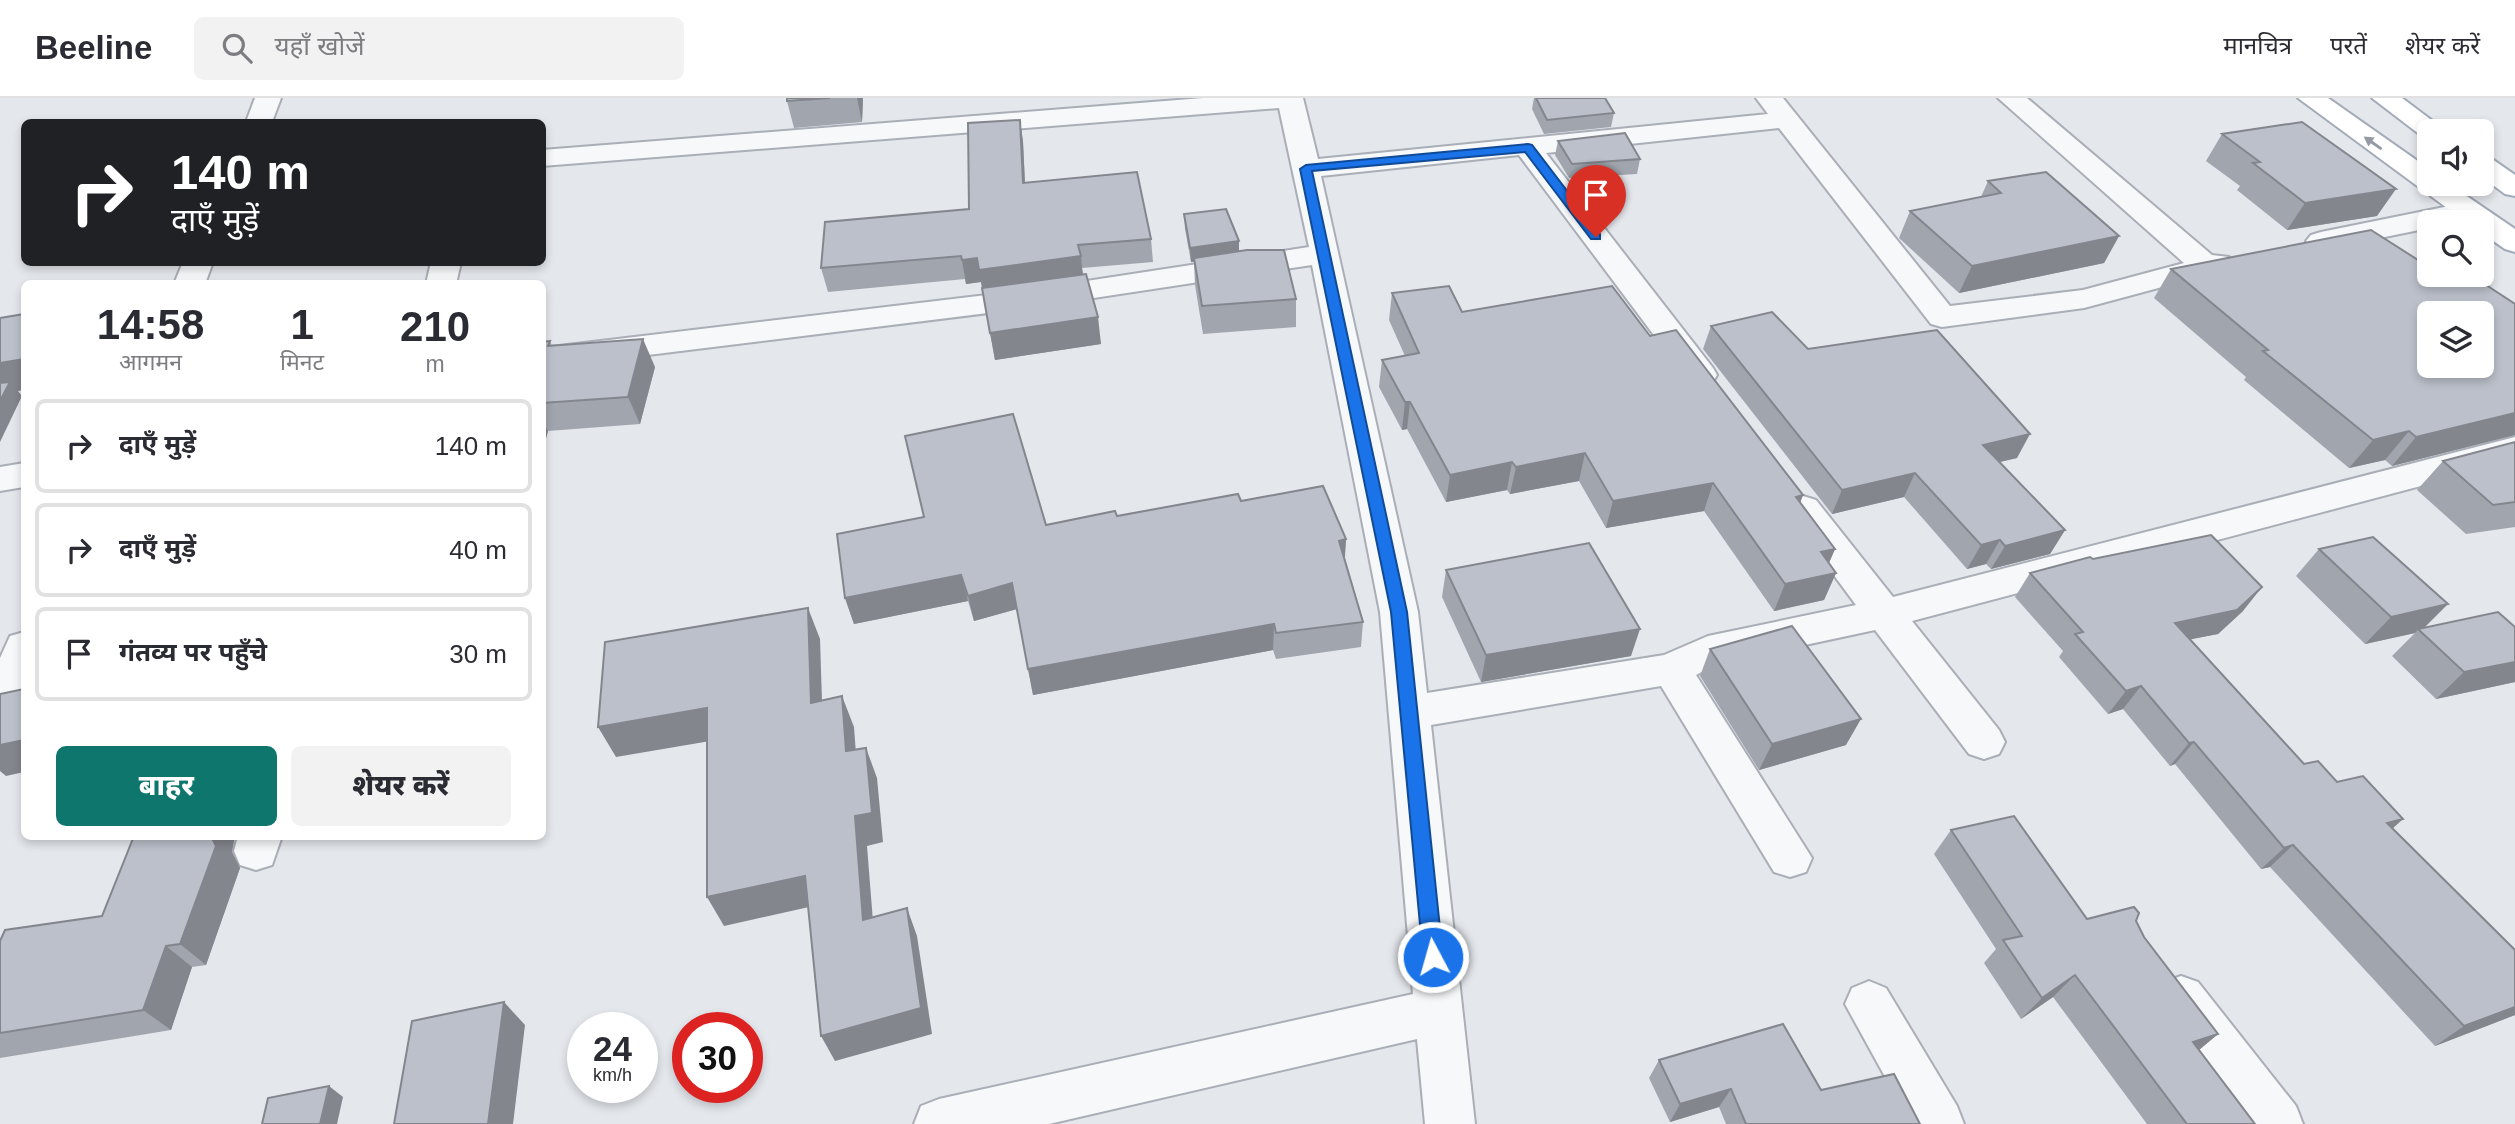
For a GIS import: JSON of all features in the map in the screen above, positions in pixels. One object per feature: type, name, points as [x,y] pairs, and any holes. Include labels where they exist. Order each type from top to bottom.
[{"type":"main road","points":[[2311,98],[2417,174]]},
{"type":"main road","points":[[2385,98],[2417,120]]},
{"type":"main road","points":[[2494,173],[2515,188]]},
{"type":"main road","points":[[2448,196],[2468,210]]},
{"type":"main road","points":[[2494,228],[2515,243]]},
{"type":"street","points":[[260,119],[268,98]]},
{"type":"street","points":[[2011,98],[2206,266]]},
{"type":"street","points":[[546,158],[1290,99],[1399,612],[1450,1124]]},
{"type":"street","points":[[1306,169],[1528,148],[1776,109],[1942,317],[2084,299],[2245,257]]},
{"type":"street","points":[[1528,148],[1722,403]]},
{"type":"street","points":[[2298,246],[2417,222]]},
{"type":"street","points":[[546,358],[1021,300],[1325,254]]},
{"type":"street","points":[[1409,712],[1671,669],[1708,651],[1883,614],[2515,449]]},
{"type":"street","points":[[0,479],[21,476]]},
{"type":"street","points":[[1782,481],[1984,742]]},
{"type":"street","points":[[0,713],[21,655]]},
{"type":"street","points":[[1671,669],[1790,858]]},
{"type":"street","points":[[2155,965],[2278,1124]]},
{"type":"street","points":[[1869,1004],[1939,1124]]},
{"type":"street","points":[[939,1124],[1438,1011]]},
{"type":"building","points":[[787,98],[830,98],[787,101]]},
{"type":"building","points":[[1536,98],[1605,98],[1614,113],[1547,120]]},
{"type":"building","points":[[1020,120],[1023,183],[1137,172],[1151,239],[1078,245],[1081,256],[979,270],[977,258],[962,260],[961,256],[821,268],[825,222],[969,209],[968,123]]},
{"type":"building","points":[[2302,122],[2396,189],[2305,203],[2253,163],[2260,162],[2222,134]]},
{"type":"building","points":[[1625,133],[1640,159],[1572,164],[1558,141]]},
{"type":"building","points":[[2046,172],[2119,236],[1972,266],[1910,211],[2001,193],[1988,181]]},
{"type":"building","points":[[1226,209],[1239,241],[1190,248],[1184,214]]},
{"type":"building","points":[[2371,230],[2417,259],[2417,287],[2489,287],[2515,304],[2515,413],[2416,437],[2409,431],[2373,440],[2263,351],[2268,350],[2171,269]]},
{"type":"building","points":[[1247,250],[1284,250],[1296,299],[1202,306],[1194,258]]},
{"type":"building","points":[[1086,274],[1098,317],[990,333],[982,288]]},
{"type":"building","points":[[1449,286],[1462,312],[1612,286],[1650,336],[1676,330],[1803,495],[1796,497],[1835,549],[1821,552],[1836,573],[1785,584],[1713,483],[1613,501],[1585,453],[1516,467],[1512,462],[1450,475],[1410,402],[1405,402],[1382,360],[1419,353],[1392,293]]},
{"type":"building","points":[[1772,312],[1808,349],[1937,330],[2030,434],[1983,445],[2065,530],[2005,546],[2000,540],[1981,545],[1915,473],[1842,490],[1711,326]]},
{"type":"building","points":[[21,314],[21,360],[0,363],[0,318]]},
{"type":"building","points":[[643,339],[628,397],[546,403],[546,342],[550,341],[548,346]]},
{"type":"building","points":[[10,382],[0,401],[0,383]]},
{"type":"building","points":[[1013,414],[1046,525],[1115,511],[1117,516],[1238,494],[1241,501],[1323,486],[1346,539],[1339,541],[1363,622],[1276,633],[1274,624],[1028,669],[1012,583],[968,596],[961,575],[845,598],[837,534],[924,517],[905,436]]},
{"type":"building","points":[[2515,442],[2515,502],[2493,505],[2443,461]]},
{"type":"building","points":[[2211,535],[2262,587],[2237,610],[2175,623],[2304,764],[2318,761],[2337,782],[2363,776],[2403,819],[2387,823],[2515,950],[2515,1007],[2464,1026],[2293,845],[2284,848],[2194,742],[2189,743],[2141,686],[2126,691],[2075,634],[2083,632],[2030,573],[2090,557],[2093,559]]},
{"type":"building","points":[[2373,537],[2448,604],[2391,617],[2319,549]]},
{"type":"building","points":[[1589,543],[1640,629],[1486,655],[1446,570]]},
{"type":"building","points":[[808,608],[811,703],[842,696],[846,751],[866,748],[872,813],[855,816],[863,920],[907,908],[921,1008],[821,1036],[805,876],[707,897],[707,708],[598,727],[605,642]]},
{"type":"building","points":[[2498,612],[2515,627],[2515,662],[2464,672],[2418,629]]},
{"type":"building","points":[[1792,626],[1861,719],[1772,744],[1710,649]]},
{"type":"building","points":[[21,690],[21,741],[0,745],[0,694]]},
{"type":"building","points":[[2014,816],[2087,919],[2134,907],[2139,913],[2136,921],[2144,937],[2218,1034],[2193,1042],[2255,1124],[2187,1124],[2075,975],[2042,998],[2003,940],[2022,936],[1951,830]]},
{"type":"building","points":[[132,840],[213,840],[216,846],[180,944],[166,946],[143,1010],[0,1033],[0,941],[5,930],[102,916]]},
{"type":"building","points":[[504,1002],[488,1124],[394,1124],[412,1021]]},
{"type":"building","points":[[1783,1024],[1821,1090],[1894,1074],[1920,1124],[1746,1124],[1731,1089],[1680,1104],[1659,1060]]},
{"type":"building","points":[[329,1086],[320,1124],[262,1124],[268,1098]]},
{"type":"route","points":[[1433,957],[1399,612],[1306,169],[1528,148],[1596,237]]}]
